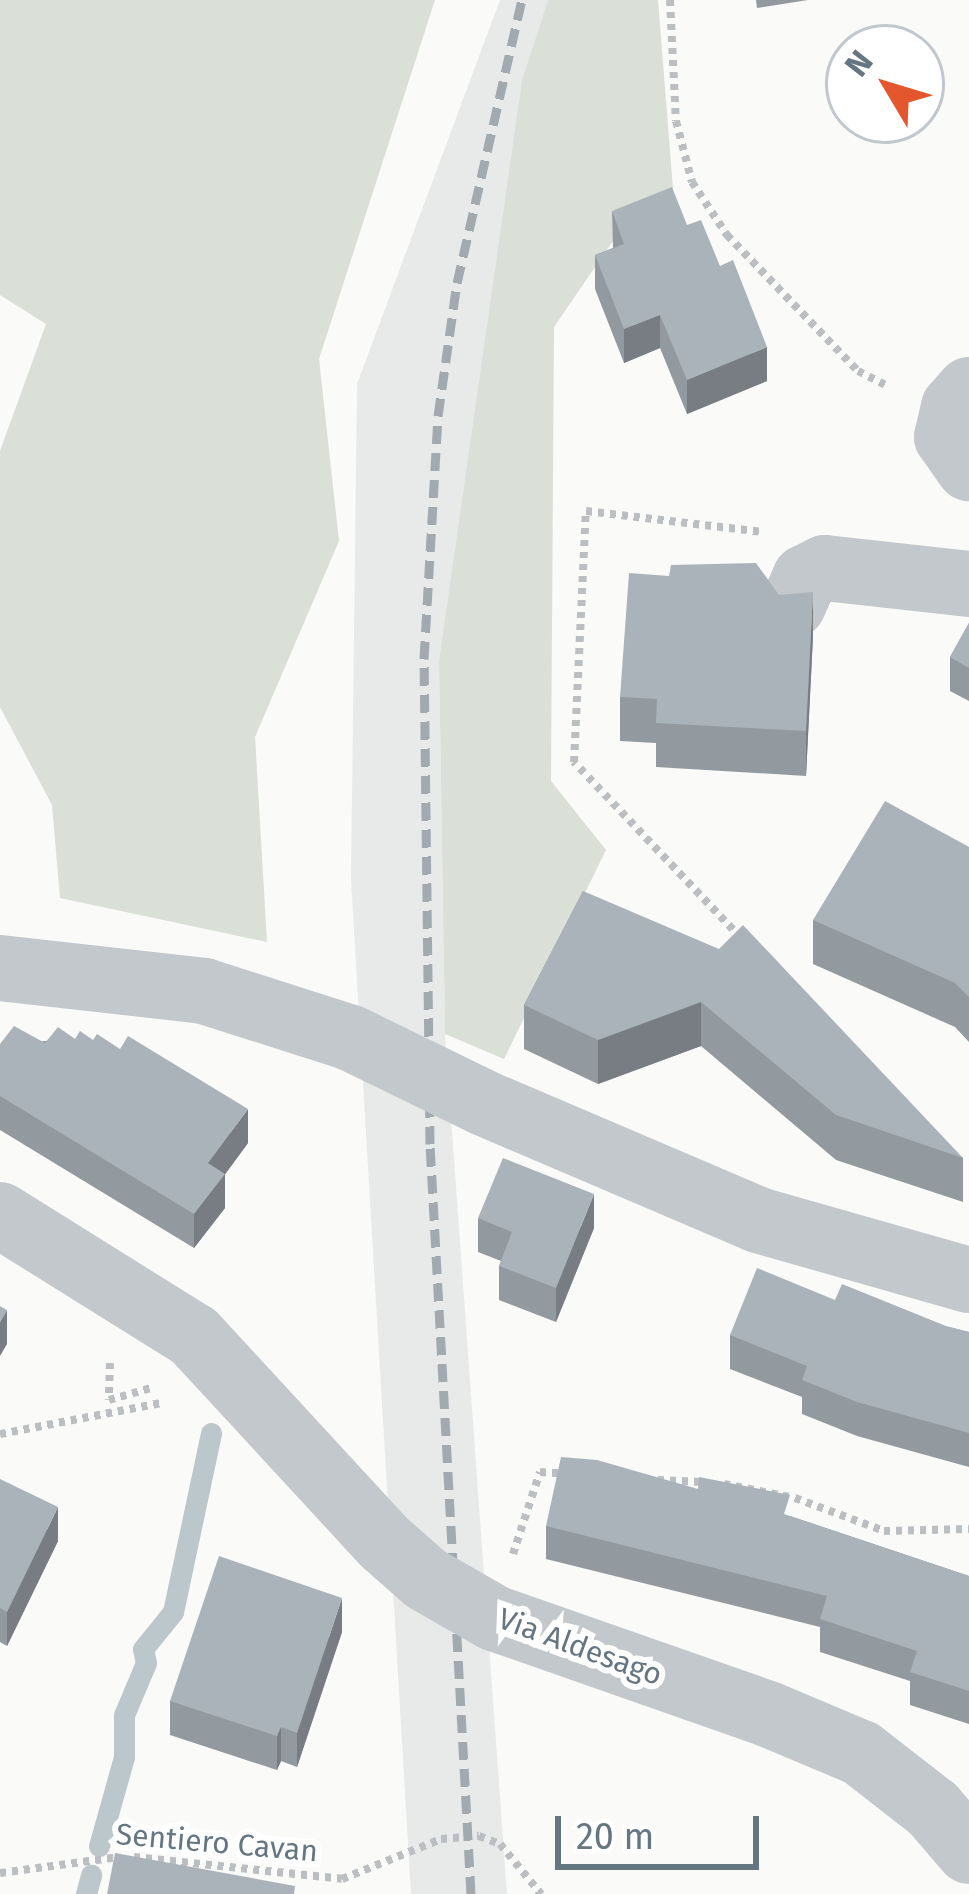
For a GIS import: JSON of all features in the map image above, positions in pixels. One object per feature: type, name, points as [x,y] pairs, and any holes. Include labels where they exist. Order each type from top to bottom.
[{"type":"street","points":[[793,605],[806,578],[825,568],[969,584]]},
{"type":"street","points":[[0,968],[204,992],[351,1038],[484,1103],[758,1220],[969,1280]]},
{"type":"street","name":"Via Aldesago","points":[[0,1215],[194,1336],[384,1542],[426,1579],[494,1618],[768,1714],[861,1753],[933,1810],[969,1850]]},
{"type":"path","points":[[670,0],[681,151],[710,211],[858,371],[962,426]]},
{"type":"path","points":[[757,955],[574,762],[586,511],[771,533]]},
{"type":"path","points":[[109,1365],[109,1400],[142,1390]]},
{"type":"path","points":[[0,1433],[152,1406]]},
{"type":"path","points":[[494,1618],[540,1472],[586,1475]]},
{"type":"path","points":[[632,1478],[746,1485],[884,1531],[969,1528]]},
{"type":"path","name":"Sentiero Cavan","points":[[0,1874],[84,1856],[201,1859],[342,1879],[441,1839],[479,1836],[500,1844],[541,1894]]},
{"type":"shaded area","points":[[0,0],[435,0],[319,359],[339,541],[255,737],[267,942],[60,898],[52,805],[0,707],[0,451],[46,324],[0,295]]},
{"type":"shaded area","points":[[500,0],[548,0],[522,81],[439,660],[445,1034],[507,1894],[411,1894],[351,880],[357,384]]},
{"type":"shaded area","points":[[548,0],[658,0],[673,189],[615,238],[554,327],[551,781],[606,850],[504,1059],[445,1034],[439,660],[522,80]]},
{"type":"building","points":[[672,187],[687,225],[701,220],[720,266],[733,260],[767,347],[687,380],[660,315],[624,329],[595,255],[624,244],[612,211]]},
{"type":"building","points":[[756,563],[779,595],[813,592],[806,731],[656,723],[657,699],[620,697],[629,573],[669,576],[671,565]]},
{"type":"building","points":[[969,623],[969,668],[950,657]]},
{"type":"building","points":[[885,801],[969,847],[969,997],[955,983],[813,920]]},
{"type":"building","points":[[583,891],[719,949],[743,925],[963,1158],[836,1115],[701,1002],[598,1040],[524,1005]]},
{"type":"building","points":[[14,1026],[45,1043],[58,1027],[75,1039],[80,1031],[93,1040],[97,1034],[120,1049],[128,1036],[248,1109],[208,1163],[225,1174],[194,1214],[0,1096],[0,1044]]},
{"type":"building","points":[[503,1158],[594,1194],[556,1288],[499,1266],[512,1232],[478,1218]]},
{"type":"building","points":[[757,1268],[835,1300],[842,1284],[969,1332],[969,1433],[857,1402],[802,1380],[807,1366],[730,1335]]},
{"type":"building","points":[[561,1457],[597,1460],[698,1489],[699,1477],[790,1495],[784,1514],[969,1576],[969,1691],[910,1672],[917,1651],[820,1619],[827,1596],[546,1526]]},
{"type":"building","points":[[0,1479],[58,1507],[7,1612],[0,1608]]},
{"type":"building","points":[[219,1556],[342,1598],[297,1733],[281,1727],[277,1736],[170,1701]]},
{"type":"building","points":[[115,1853],[295,1886],[294,1894],[107,1894]]},
{"type":"waterway","points":[[99,1846],[124,1757],[124,1715],[146,1663],[143,1649],[173,1612],[211,1433]]},
{"type":"waterway","points":[[86,1894],[91,1875]]},
{"type":"railway","points":[[471,1894],[430,1144],[424,659],[438,416],[457,283],[522,0]]}]
